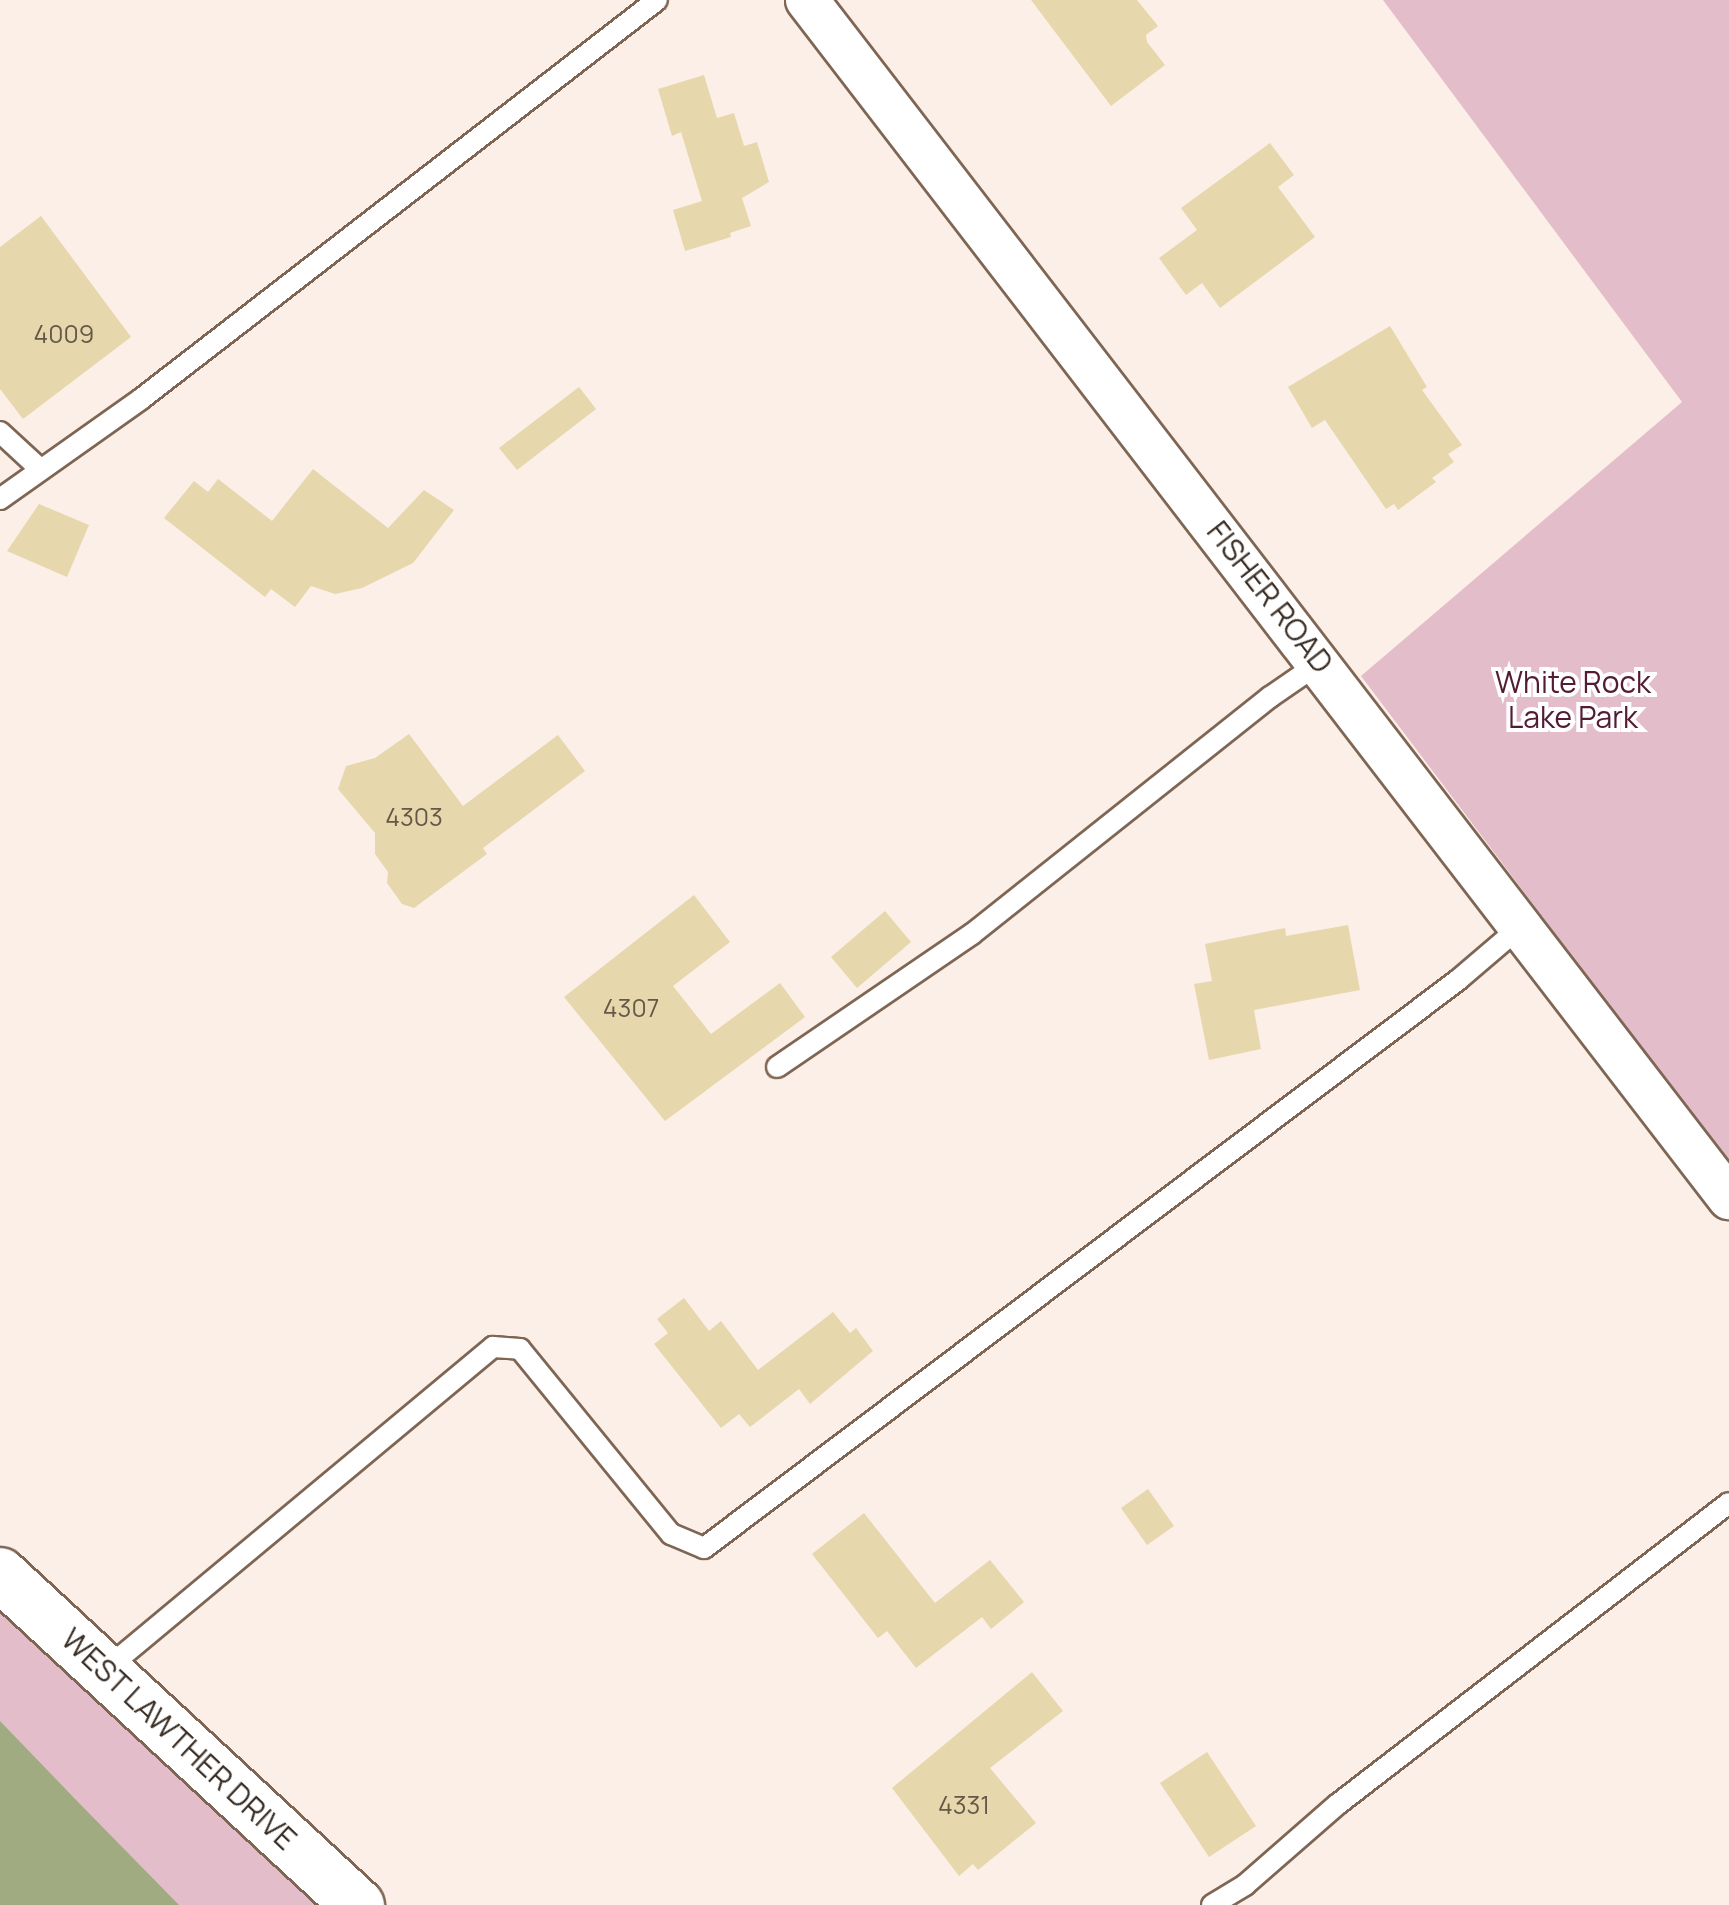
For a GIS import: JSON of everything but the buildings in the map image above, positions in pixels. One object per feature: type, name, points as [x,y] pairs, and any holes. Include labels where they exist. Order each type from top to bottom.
[{"type":"street","name":"FISHER ROAD","points":[[807,0],[1321,662],[1729,1198]]},
{"type":"street","name":"WEST LAWTHER DRIVE","points":[[0,1574],[358,1905]]},
{"type":"lane","points":[[0,499],[141,399],[657,0]]},
{"type":"lane","points":[[0,432],[40,468]]},
{"type":"lane","points":[[777,1066],[972,934],[1270,697],[1321,662]]},
{"type":"lane","points":[[104,1670],[492,1346],[520,1349],[671,1534],[704,1548],[1458,980],[1520,927]]},
{"type":"lane","points":[[1212,1905],[1246,1885],[1338,1804],[1729,1503]]},
{"type":"green space","name":"White Rock Lake Park","points":[[1383,0],[1729,0],[1729,1164],[1361,676],[1682,402]]},
{"type":"green space","points":[[0,1593],[340,1905],[0,1905]]},
{"type":"shaded area","points":[[0,1721],[79,1803],[179,1905],[0,1905]]}]
